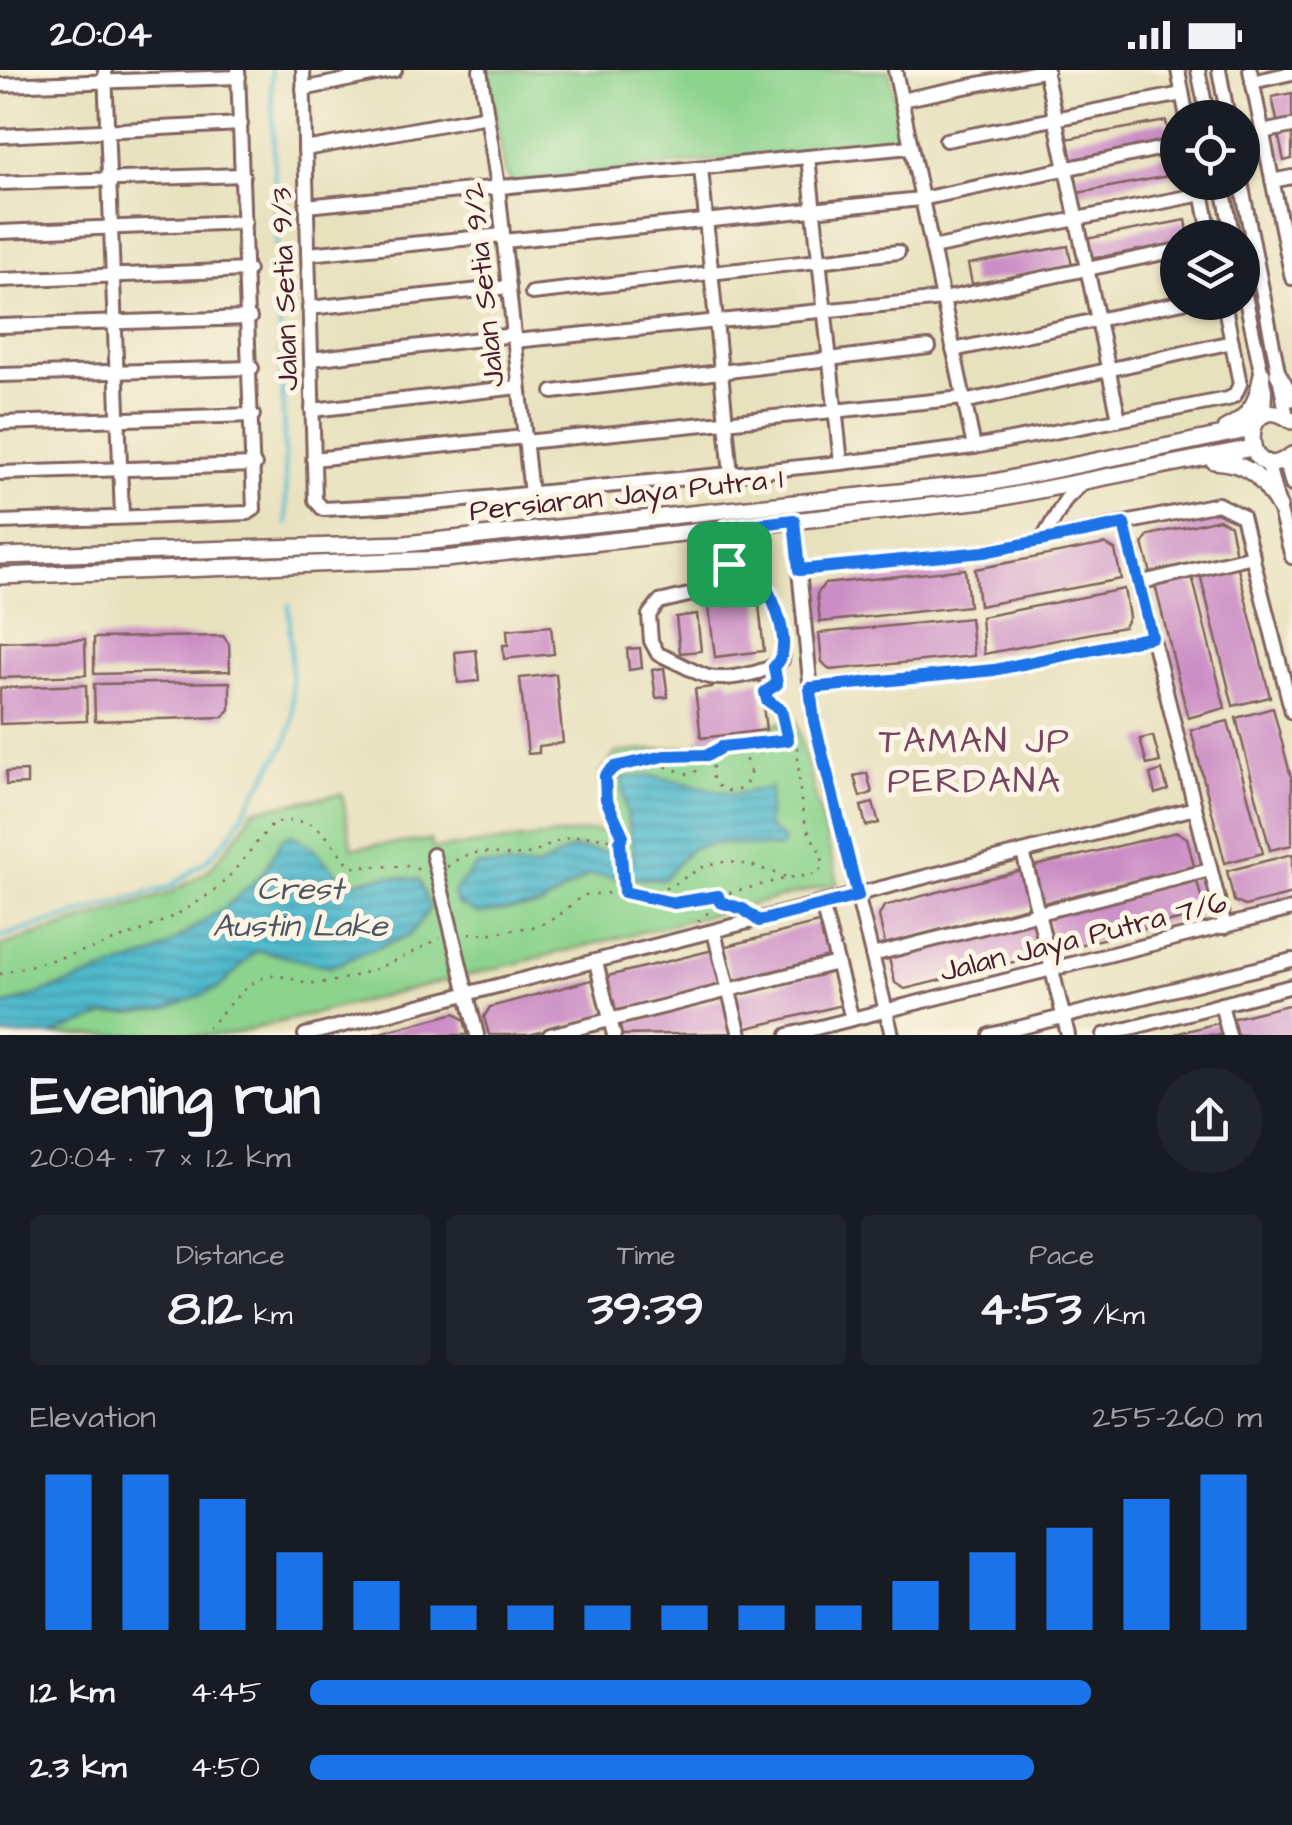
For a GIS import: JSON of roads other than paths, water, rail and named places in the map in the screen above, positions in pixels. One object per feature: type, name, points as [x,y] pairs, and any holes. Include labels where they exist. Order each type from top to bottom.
[{"type":"main road","points":[[1204,438],[1249,414],[1270,374],[1292,398]]},
{"type":"main road","points":[[1289,457],[1268,461],[1252,448],[1252,429],[1264,416],[1275,414],[1290,420]]},
{"type":"main road","name":"Persiaran Jaya Putra 1","points":[[0,556],[405,544],[994,482],[1252,429]]},
{"type":"main road","name":"Persiaran Jaya Putra 1","points":[[0,576],[419,562],[994,500],[1252,448]]},
{"type":"main road","points":[[1190,460],[1233,463],[1250,469],[1264,481],[1279,507]]},
{"type":"street","name":"Jalan Setia 9/3","points":[[303,70],[317,506],[424,504],[531,494]]},
{"type":"street","points":[[303,89],[395,70]]},
{"type":"street","name":"Jalan Setia 9/2","points":[[480,70],[498,188],[531,494]]},
{"type":"street","points":[[895,70],[974,447]]},
{"type":"street","points":[[902,100],[1046,70],[1119,419]]},
{"type":"street","points":[[1178,70],[1183,100]]},
{"type":"street","points":[[1198,70],[1204,100]]},
{"type":"street","points":[[1219,70],[1225,100]]},
{"type":"street","points":[[0,85],[105,76],[238,73],[255,465],[254,509],[248,512],[0,522]]},
{"type":"street","points":[[1292,73],[1251,76],[1272,181],[1287,230],[1292,278]]},
{"type":"street","points":[[105,76],[122,516]]},
{"type":"street","points":[[946,140],[1182,94]]},
{"type":"street","points":[[305,150],[487,116]]},
{"type":"street","points":[[0,136],[241,124]]},
{"type":"street","points":[[1262,132],[1292,126]]},
{"type":"street","points":[[306,206],[910,147]]},
{"type":"street","points":[[308,254],[921,200],[1160,149]]},
{"type":"street","points":[[808,158],[841,463]]},
{"type":"street","points":[[700,168],[731,474]]},
{"type":"street","points":[[0,183],[243,175]]},
{"type":"street","points":[[1272,181],[1292,178]]},
{"type":"street","points":[[932,248],[1076,220],[1160,198]]},
{"type":"street","points":[[1244,200],[1270,374],[1264,416]]},
{"type":"street","points":[[0,232],[245,222]]},
{"type":"street","points":[[532,293],[898,252]]},
{"type":"street","points":[[311,359],[942,300],[1160,254]]},
{"type":"street","points":[[0,280],[248,270]]},
{"type":"street","points":[[309,308],[509,288]]},
{"type":"street","points":[[953,350],[1160,307]]},
{"type":"street","points":[[0,326],[250,318]]},
{"type":"street","points":[[531,494],[974,447],[1228,399],[1240,384],[1228,320]]},
{"type":"street","points":[[1254,320],[1270,374],[1290,420]]},
{"type":"street","points":[[314,459],[964,400],[1232,342]]},
{"type":"street","points":[[553,392],[929,348]]},
{"type":"street","points":[[0,375],[252,368]]},
{"type":"street","points":[[312,410],[520,387]]},
{"type":"street","points":[[0,423],[254,415]]},
{"type":"street","points":[[1289,457],[1292,485]]},
{"type":"street","points":[[1268,461],[1292,556]]},
{"type":"street","points":[[0,472],[255,465]]},
{"type":"street","points":[[1042,540],[1066,498],[1084,481]]},
{"type":"street","points":[[799,570],[984,552],[1218,504],[1242,516],[1290,699]]},
{"type":"street","points":[[794,520],[814,721],[892,1035]]},
{"type":"street","points":[[1124,524],[1224,927]]},
{"type":"street","points":[[725,528],[729,564]]},
{"type":"street","points":[[1138,583],[1252,556]]},
{"type":"street","points":[[714,589],[722,596],[734,598],[743,592],[747,582],[744,571],[729,564]]},
{"type":"street","points":[[714,589],[715,572],[729,564]]},
{"type":"street","points":[[714,589],[659,602],[650,615],[653,648],[658,654],[715,678],[764,672],[782,660],[784,652],[776,607],[768,591],[747,582]]},
{"type":"street","points":[[810,688],[994,670],[1152,637]]},
{"type":"street","points":[[305,1035],[341,1031],[467,994],[1195,808]]},
{"type":"street","points":[[1023,852],[1068,1035]]},
{"type":"street","points":[[433,855],[477,1035]]},
{"type":"street","points":[[872,954],[1210,870]]},
{"type":"street","points":[[822,906],[852,1019]]},
{"type":"street","name":"Jalan Jaya Putra 7/6","points":[[788,1035],[1292,909]]},
{"type":"street","points":[[714,932],[740,1035]]},
{"type":"street","points":[[990,1035],[1292,960]]},
{"type":"street","points":[[596,962],[614,1035]]},
{"type":"street","points":[[550,1035],[837,963]]},
{"type":"street","points":[[1104,1035],[1292,986]]},
{"type":"street","points":[[1221,1004],[1229,1035]]},
{"type":"water","name":"Crest Austin Lake","points":[[653,776],[733,794],[771,788],[767,827],[784,840],[781,848],[721,843],[691,848],[663,880],[589,875],[541,906],[479,914],[456,903],[453,892],[477,865],[537,868],[572,848],[609,852],[634,860],[621,777]]},
{"type":"water","name":"Crest Austin Lake","points":[[291,834],[312,847],[346,883],[385,876],[419,880],[430,908],[410,935],[330,967],[257,950],[219,988],[166,1009],[105,1015],[51,1035],[0,1035],[0,1007],[155,954],[229,904],[262,874],[283,838]]},
{"type":"waterway","points":[[271,70],[287,524]]},
{"type":"waterway","points":[[0,937],[170,887],[205,862],[230,835],[286,743],[293,721],[289,605]]},
{"type":"district","name":"TAMAN JP PERDANA","points":[[975,760]]}]
